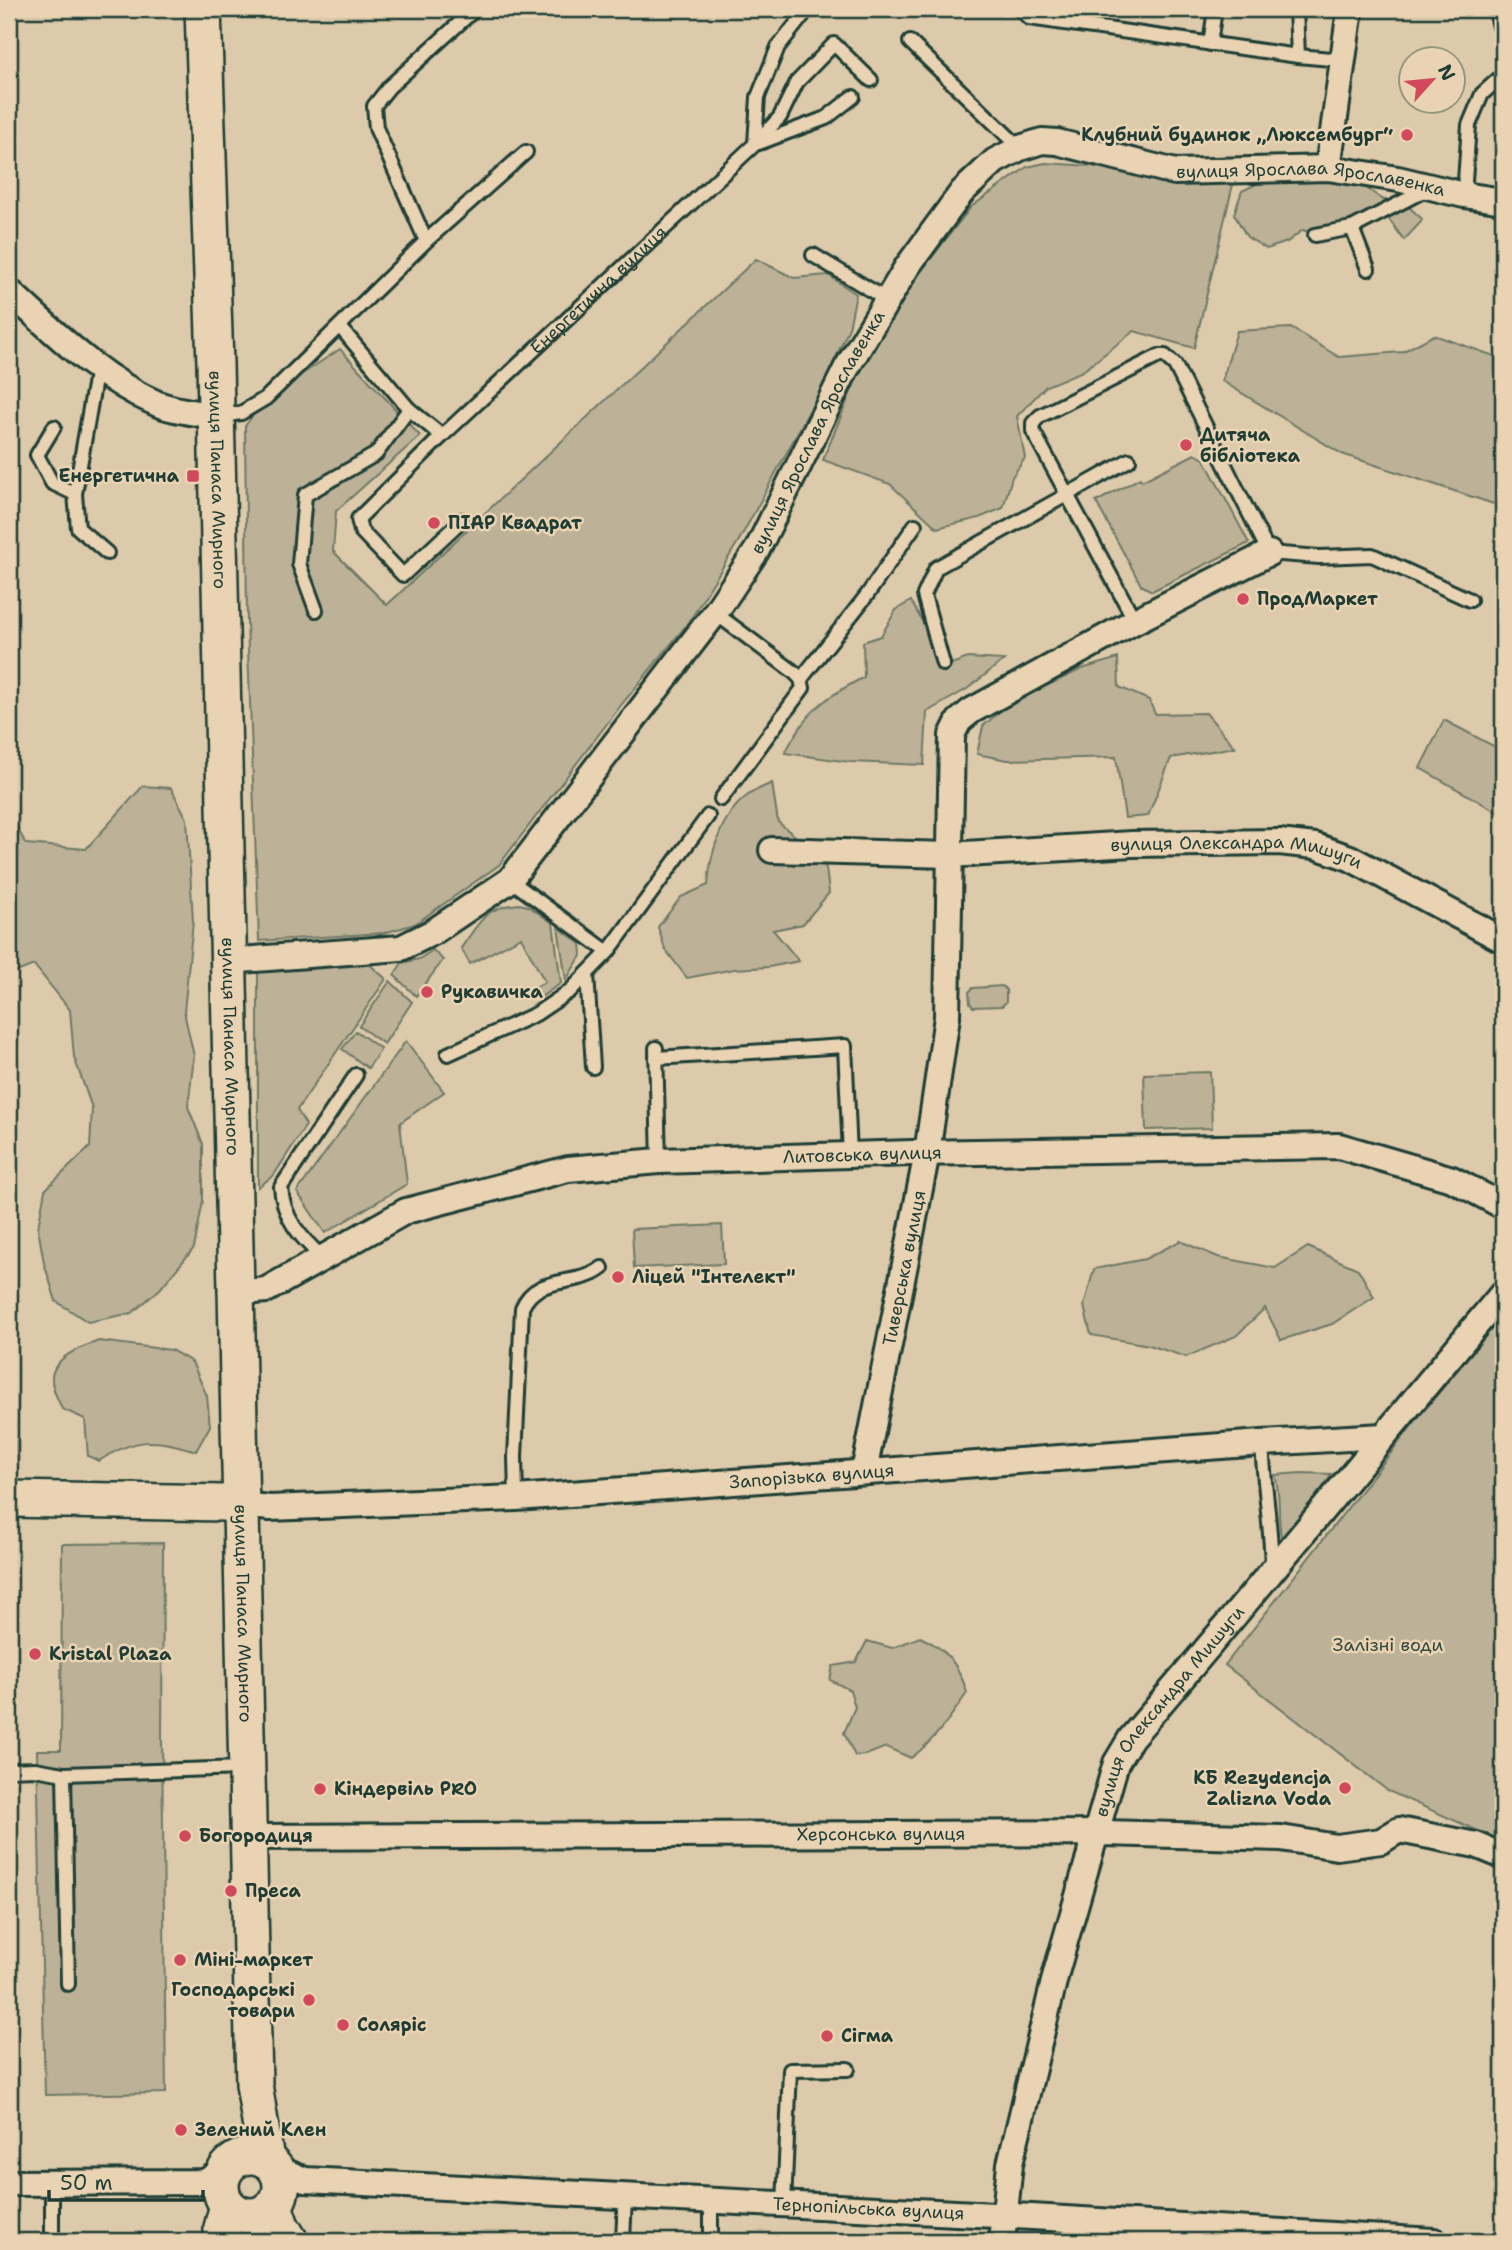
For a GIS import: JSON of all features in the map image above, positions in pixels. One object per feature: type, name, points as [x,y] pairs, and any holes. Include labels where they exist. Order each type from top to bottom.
[{"type":"street","name":"вулиця Панаса Мирного","points":[[204,9],[216,416],[254,2084],[252,2182],[222,2228],[222,2241]]},
{"type":"street","points":[[1328,169],[1350,9]]},
{"type":"street","name":"вулиця Ярослава Ярославенка","points":[[228,961],[401,948],[433,932],[510,880],[715,613],[757,550],[846,369],[907,267],[962,192],[995,161],[1020,148],[1042,141],[1057,142],[1175,172],[1328,169],[1398,179],[1464,195],[1503,201]]},
{"type":"street","points":[[9,291],[85,360],[133,391],[161,405],[216,416]]},
{"type":"street","points":[[949,855],[952,735],[959,721],[971,711],[1135,621],[1269,552]]},
{"type":"street","name":"вулиця Олександра Мишуги","points":[[772,854],[949,855],[1132,844],[1279,842],[1315,846],[1350,858],[1503,940]]},
{"type":"street","name":"Тиверська вулиця","points":[[864,1472],[927,1153],[947,1017],[949,855]]},
{"type":"street","name":"Литовська вулиця","points":[[236,1293],[266,1290],[407,1210],[568,1169],[659,1161],[1339,1146],[1452,1179],[1503,1206]]},
{"type":"street","name":"вулиця Олександра Мишуги","points":[[1002,2241],[1010,2164],[1056,1973],[1116,1763],[1131,1738],[1272,1574],[1503,1293]]},
{"type":"street","name":"Запорізька вулиця","points":[[241,1505],[270,1508],[516,1498],[1383,1436]]},
{"type":"street","points":[[9,1499],[241,1505]]},
{"type":"street","name":"Херсонська вулиця","points":[[249,1838],[1095,1833],[1282,1838],[1337,1847],[1381,1841],[1399,1830],[1476,1845],[1503,1856]]},
{"type":"street","points":[[252,2182],[290,2241]]},
{"type":"street","name":"Тернопільська вулиця","points":[[9,2183],[252,2182],[625,2197],[1003,2216],[1250,2236],[1433,2241]]},
{"type":"lane","points":[[426,241],[376,128],[374,106],[389,87],[475,9]]},
{"type":"lane","points":[[808,9],[778,47],[758,97],[755,144],[826,118],[853,97]]},
{"type":"lane","points":[[1020,9],[1028,18],[1342,60]]},
{"type":"lane","points":[[1210,44],[1215,9]]},
{"type":"lane","points":[[1296,9],[1298,56]]},
{"type":"lane","points":[[1495,9],[1503,36]]},
{"type":"lane","points":[[910,42],[1020,148]]},
{"type":"lane","name":"Енергетична вулиця","points":[[462,520],[403,575],[361,531],[358,519],[442,436],[755,144],[780,117],[797,82],[834,44],[871,80]]},
{"type":"lane","points":[[1464,195],[1469,125],[1482,94],[1503,75]]},
{"type":"lane","points":[[216,416],[241,413],[266,398],[426,241],[526,152]]},
{"type":"lane","points":[[1315,235],[1352,228],[1430,187]]},
{"type":"lane","points":[[1352,228],[1368,269]]},
{"type":"lane","points":[[813,255],[887,300]]},
{"type":"lane","points":[[340,327],[409,409],[442,436]]},
{"type":"lane","points":[[1135,621],[1033,431],[1033,423],[1040,415],[1159,356],[1164,356],[1175,365],[1269,552],[1319,558],[1372,555],[1470,600]]},
{"type":"lane","points":[[97,368],[75,494],[78,528],[107,553]]},
{"type":"lane","points":[[316,610],[299,564],[304,495],[376,454],[409,409]]},
{"type":"lane","points":[[54,427],[37,455],[52,483],[75,494]]},
{"type":"lane","points":[[943,664],[924,595],[936,568],[1129,460]]},
{"type":"lane","points":[[801,679],[867,595],[915,525]]},
{"type":"lane","points":[[715,613],[801,679],[803,688],[721,799]]},
{"type":"lane","points":[[448,1054],[536,1014],[570,991],[608,951],[708,816]]},
{"type":"lane","points":[[510,880],[608,951]]},
{"type":"lane","points":[[587,974],[593,1067]]},
{"type":"lane","points":[[659,1161],[656,1053],[845,1046],[850,1155]]},
{"type":"lane","points":[[322,1257],[290,1222],[282,1205],[281,1187],[356,1075]]},
{"type":"lane","points":[[516,1498],[515,1457],[522,1308],[534,1290],[546,1284],[585,1277],[602,1268]]},
{"type":"lane","points":[[1262,1443],[1264,1485],[1270,1519],[1272,1574]]},
{"type":"lane","points":[[9,1770],[35,1769],[64,1774],[247,1768]]},
{"type":"lane","points":[[64,1774],[68,1984]]},
{"type":"lane","points":[[784,2205],[790,2070],[848,2069]]},
{"type":"lane","points":[[52,2183],[52,2241]]},
{"type":"lane","points":[[623,2241],[625,2197]]},
{"type":"lane","points":[[711,2202],[711,2241]]},
{"type":"green space","points":[[1045,163],[1091,166],[1140,175],[1234,180],[1194,348],[1134,331],[1083,371],[1046,386],[1017,416],[1025,458],[1012,477],[1003,508],[979,518],[937,528],[890,484],[823,460],[859,372],[916,278],[971,207],[1027,167]]},
{"type":"green space","points":[[1286,175],[1345,181],[1365,187],[1382,199],[1410,208],[1422,219],[1421,222],[1404,240],[1383,211],[1326,239],[1303,230],[1287,242],[1267,249],[1247,237],[1234,214],[1242,191],[1265,180]]},
{"type":"green space","points":[[756,259],[794,278],[828,275],[856,294],[849,328],[826,380],[741,537],[689,622],[622,704],[499,865],[415,924],[384,933],[259,941],[247,622],[245,426],[266,398],[340,349],[420,436],[336,511],[333,551],[387,605]]},
{"type":"green space","points":[[1291,328],[1339,357],[1402,352],[1434,335],[1503,359],[1503,507],[1342,454],[1222,381],[1237,331]]},
{"type":"green space","points":[[1195,454],[1204,459],[1249,543],[1152,591],[1141,585],[1096,502],[1140,478],[1142,481]]},
{"type":"green space","points":[[911,601],[923,623],[940,668],[968,658],[1004,660],[967,689],[927,712],[924,765],[850,762],[785,753],[801,726],[817,707],[864,677],[863,642],[881,636],[896,610]]},
{"type":"green space","points":[[1118,658],[1119,687],[1149,700],[1155,714],[1206,713],[1235,747],[1171,758],[1148,816],[1125,818],[1116,757],[1007,760],[977,754],[983,726],[1010,703],[1082,669]]},
{"type":"green space","points":[[1444,720],[1503,751],[1503,815],[1420,768]]},
{"type":"green space","points":[[772,783],[778,822],[812,850],[826,868],[829,893],[803,924],[773,930],[799,961],[687,978],[665,949],[658,927],[681,897],[708,885],[714,848],[730,814],[750,794]]},
{"type":"green space","points":[[143,786],[171,788],[187,819],[193,921],[184,1012],[194,1056],[188,1107],[203,1144],[203,1201],[194,1248],[160,1289],[132,1313],[88,1322],[56,1301],[44,1263],[38,1228],[45,1190],[90,1147],[92,1108],[74,1057],[70,1010],[34,965],[9,975],[9,813],[26,844],[86,849]]},
{"type":"green space","points":[[519,904],[528,906],[553,923],[561,983],[538,999],[532,989],[545,982],[521,937],[470,964],[461,948],[478,923],[490,912]]},
{"type":"green space","points":[[558,927],[581,944],[582,954],[566,980]]},
{"type":"green space","points":[[433,950],[443,960],[416,996],[394,975],[402,963],[419,959]]},
{"type":"green space","points":[[368,963],[386,979],[297,1110],[306,1125],[274,1175],[258,1187],[258,972]]},
{"type":"green space","points":[[390,981],[412,1002],[384,1044],[359,1026]]},
{"type":"green space","points":[[1002,986],[1006,990],[1006,1002],[1002,1006],[973,1007],[970,1003],[969,992],[973,988]]},
{"type":"green space","points":[[356,1031],[381,1049],[368,1068],[342,1049]]},
{"type":"green space","points":[[406,1041],[444,1092],[400,1123],[407,1184],[325,1233],[297,1192]]},
{"type":"green space","points":[[1210,1072],[1212,1128],[1146,1130],[1144,1074]]},
{"type":"green space","points":[[722,1225],[724,1264],[634,1268],[632,1229]]},
{"type":"green space","points":[[1180,1241],[1218,1257],[1275,1268],[1308,1247],[1358,1269],[1374,1297],[1332,1324],[1281,1340],[1265,1308],[1236,1336],[1186,1357],[1149,1345],[1091,1335],[1084,1306],[1094,1269],[1145,1259]]},
{"type":"green space","name":"Залізні води","points":[[1503,1315],[1503,1842],[1388,1791],[1225,1665],[1422,1413]]},
{"type":"green space","points":[[99,1341],[171,1350],[192,1362],[207,1396],[210,1426],[196,1451],[169,1444],[146,1442],[124,1447],[99,1461],[88,1456],[85,1419],[62,1409],[52,1377],[63,1358],[77,1349]]},
{"type":"green space","points":[[9,1429],[15,1429],[17,1481],[9,1481]]},
{"type":"green space","points":[[1332,1474],[1283,1546],[1275,1475]]},
{"type":"green space","points":[[163,1543],[166,2093],[45,2095],[37,1750],[61,1750],[62,1544]]},
{"type":"green space","points":[[920,1637],[938,1647],[951,1659],[967,1693],[935,1736],[911,1758],[886,1747],[866,1755],[855,1756],[844,1733],[855,1707],[850,1690],[830,1680],[833,1666],[856,1662],[867,1641],[892,1648]]},
{"type":"place","name":"Клубний будинок „Люксембург“","points":[[1407,135]]},
{"type":"place","name":"Дитяча бібліотека","points":[[1186,445]]},
{"type":"place","name":"Енергетична","points":[[193,476]]},
{"type":"place","name":"ПІАР Квадрат","points":[[434,523]]},
{"type":"place","name":"ПродМаркет","points":[[1243,599]]},
{"type":"place","name":"Рукавичка","points":[[427,992]]},
{"type":"place","name":"Ліцей \"Інтелект\"","points":[[618,1277]]},
{"type":"place","name":"Kristal Plaza","points":[[35,1654]]},
{"type":"place","name":"КБ Rezydencja Zalizna Voda","points":[[1345,1788]]},
{"type":"place","name":"Кіндервіль PRO","points":[[320,1789]]},
{"type":"place","name":"Богородиця","points":[[185,1836]]},
{"type":"place","name":"Преса","points":[[231,1891]]},
{"type":"place","name":"Міні-маркет","points":[[180,1960]]},
{"type":"place","name":"Господарські товари","points":[[309,2000]]},
{"type":"place","name":"Соляріс","points":[[343,2025]]},
{"type":"place","name":"Сігма","points":[[827,2036]]},
{"type":"place","name":"Зелений Клен","points":[[181,2130]]}]
